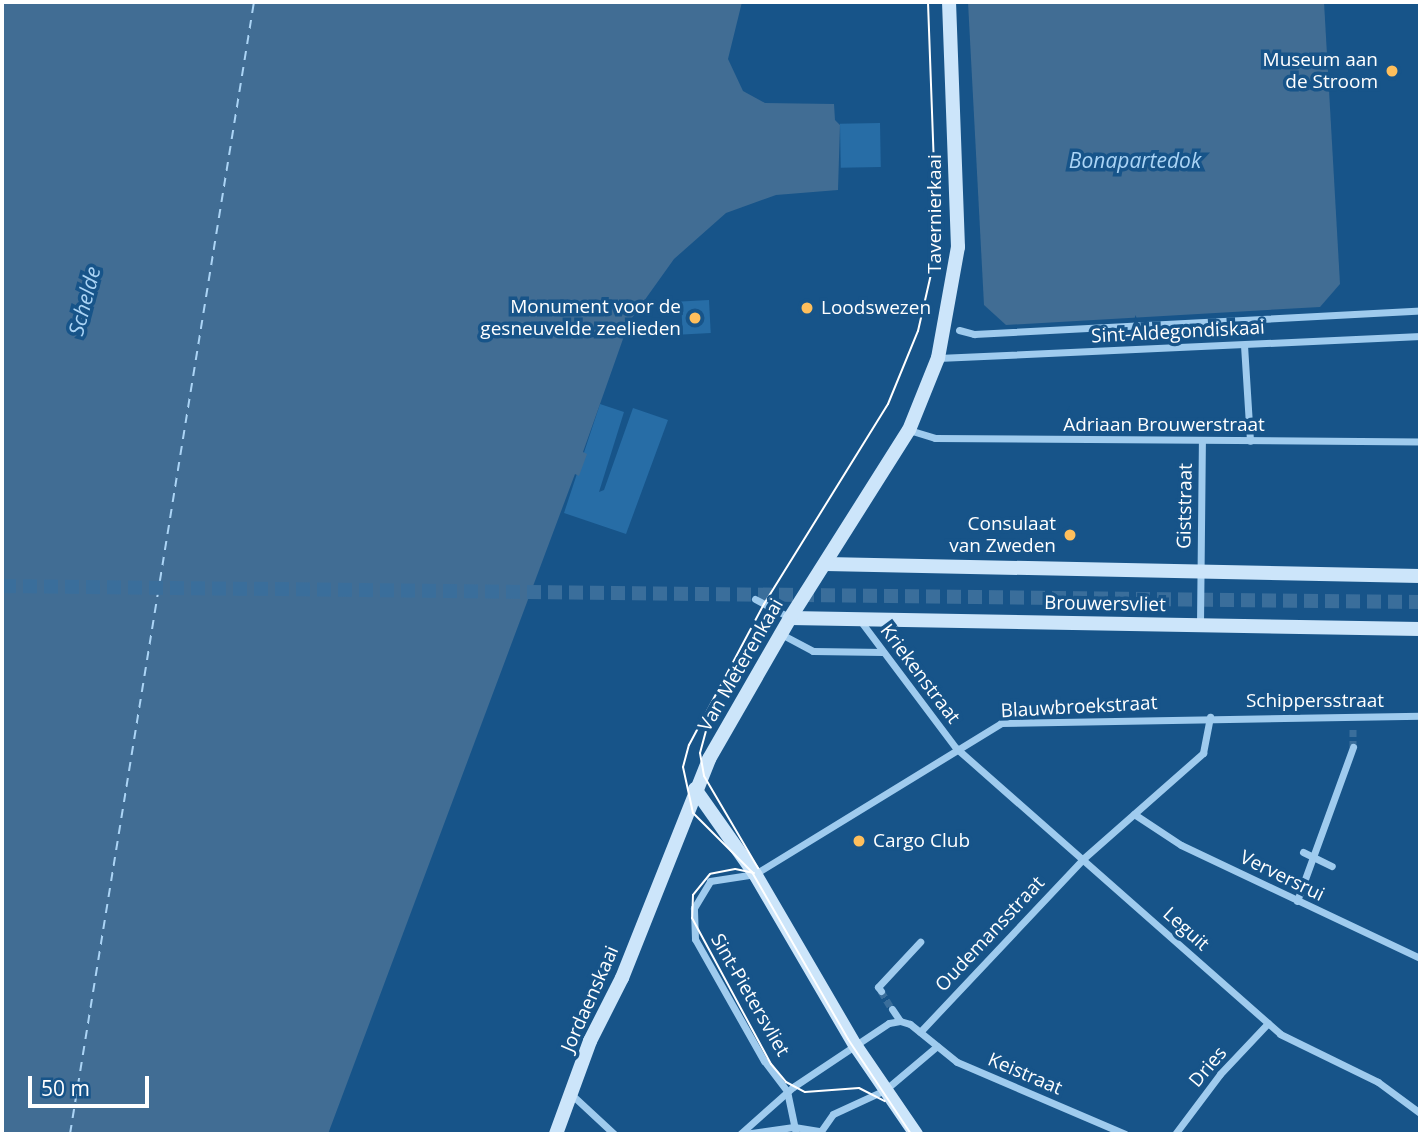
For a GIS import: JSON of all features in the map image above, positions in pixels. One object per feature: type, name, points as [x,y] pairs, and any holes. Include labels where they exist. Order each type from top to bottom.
[{"type":"street","name":"Tavernierkaai","points":[[827,564],[909,430],[938,358],[958,247],[949,2]]},
{"type":"street","name":"Sint-Aldegondiskaai","points":[[959,330],[975,334],[1420,311]]},
{"type":"street","name":"Sint-Aldegondiskaai","points":[[938,358],[1420,336]]},
{"type":"street","points":[[1244,345],[1250,441]]},
{"type":"street","name":"Adriaan Brouwerstraat","points":[[909,430],[935,438],[1202,442],[1420,441]]},
{"type":"street","name":"Giststraat","points":[[1200,624],[1202,442]]},
{"type":"street","name":"Brouwersvliet","points":[[827,564],[1420,576]]},
{"type":"street","name":"Van Meterenkaai","points":[[661,880],[695,789],[780,634],[827,564]]},
{"type":"street","points":[[755,599],[790,618]]},
{"type":"street","name":"Brouwersvliet","points":[[790,618],[1420,629]]},
{"type":"street","name":"Kriekenstraat","points":[[859,619],[956,748],[1084,858]]},
{"type":"street","points":[[780,634],[813,651],[883,652]]},
{"type":"street","points":[[1353,716],[1353,727]]},
{"type":"street","name":"Schippersstraat","points":[[1210,717],[1420,716]]},
{"type":"street","name":"Blauwbroekstraat","points":[[755,874],[956,748],[1001,723],[1210,717]]},
{"type":"street","name":"Oudemansstraat","points":[[920,1032],[1084,858],[1203,753],[1210,717]]},
{"type":"street","points":[[1297,901],[1315,858],[1353,747]]},
{"type":"street","points":[[695,789],[755,874],[855,1045],[916,1134]]},
{"type":"street","name":"Verversrui","points":[[1134,814],[1181,845],[1420,958]]},
{"type":"street","points":[[1303,852],[1332,866]]},
{"type":"street","name":"Leguit","points":[[1084,858],[1280,1034],[1378,1082],[1420,1113]]},
{"type":"street","name":"Sint-Pietersvliet","points":[[755,874],[724,875],[704,886],[694,908],[692,931],[764,1061],[787,1091]]},
{"type":"street","name":"Jordaenskaai","points":[[556,1134],[570,1093],[661,880]]},
{"type":"street","points":[[881,991],[878,987],[920,942]]},
{"type":"street","points":[[742,1134],[787,1091],[889,1023],[900,1021],[892,1009]]},
{"type":"street","name":"Keistraat","points":[[900,1021],[920,1032],[957,1062],[1125,1134]]},
{"type":"street","name":"Dries","points":[[1175,1134],[1220,1074],[1268,1023]]},
{"type":"street","points":[[742,1134],[795,1131],[819,1133],[832,1114],[885,1090],[937,1046]]},
{"type":"street","points":[[787,1091],[795,1131]]},
{"type":"street","points":[[570,1093],[614,1134]]},
{"type":"shaded area","points":[[880,123],[881,167],[841,168],[840,124]]},
{"type":"shaded area","points":[[709,300],[711,333],[683,334],[681,301]]},
{"type":"shaded area","points":[[600,404],[624,412],[599,492],[604,490],[633,408],[668,420],[626,534],[564,513]]},
{"type":"water","name":"Schelde","points":[[2,2],[742,2],[728,59],[743,91],[765,103],[834,104],[835,120],[840,125],[838,190],[776,195],[726,213],[674,259],[629,322],[583,452],[587,454],[579,476],[575,474],[328,1134],[2,1134]]},
{"type":"water","name":"Bonapartedok","points":[[968,2],[1324,2],[1340,284],[1320,307],[1006,325],[984,305]]},
{"type":"ferry route","points":[[70,1134],[254,2]]},
{"type":"tunnel","points":[[2,586],[1420,602]]},
{"type":"tunnel","points":[[1353,727],[1353,747]]},
{"type":"tunnel","points":[[881,991],[892,1009]]},
{"type":"tram line","points":[[911,1134],[848,1039],[752,872],[693,813],[683,767],[689,745],[764,604],[888,404],[918,331],[932,270],[936,221],[928,2]]},
{"type":"tram line","points":[[707,727],[700,753],[704,776],[758,868]]},
{"type":"tram line","points":[[754,873],[735,869],[710,874],[693,895],[692,918],[771,1064],[786,1082],[805,1092],[859,1088],[885,1101]]},
{"type":"place","name":"Museum aan de Stroom","points":[[1392,71]]},
{"type":"place","name":"Loodswezen","points":[[807,308]]},
{"type":"place","name":"Monument voor de gesneuvelde zeelieden","points":[[695,318]]},
{"type":"place","name":"Consulaat van Zweden","points":[[1070,535]]},
{"type":"place","name":"Cargo Club","points":[[859,841]]}]
